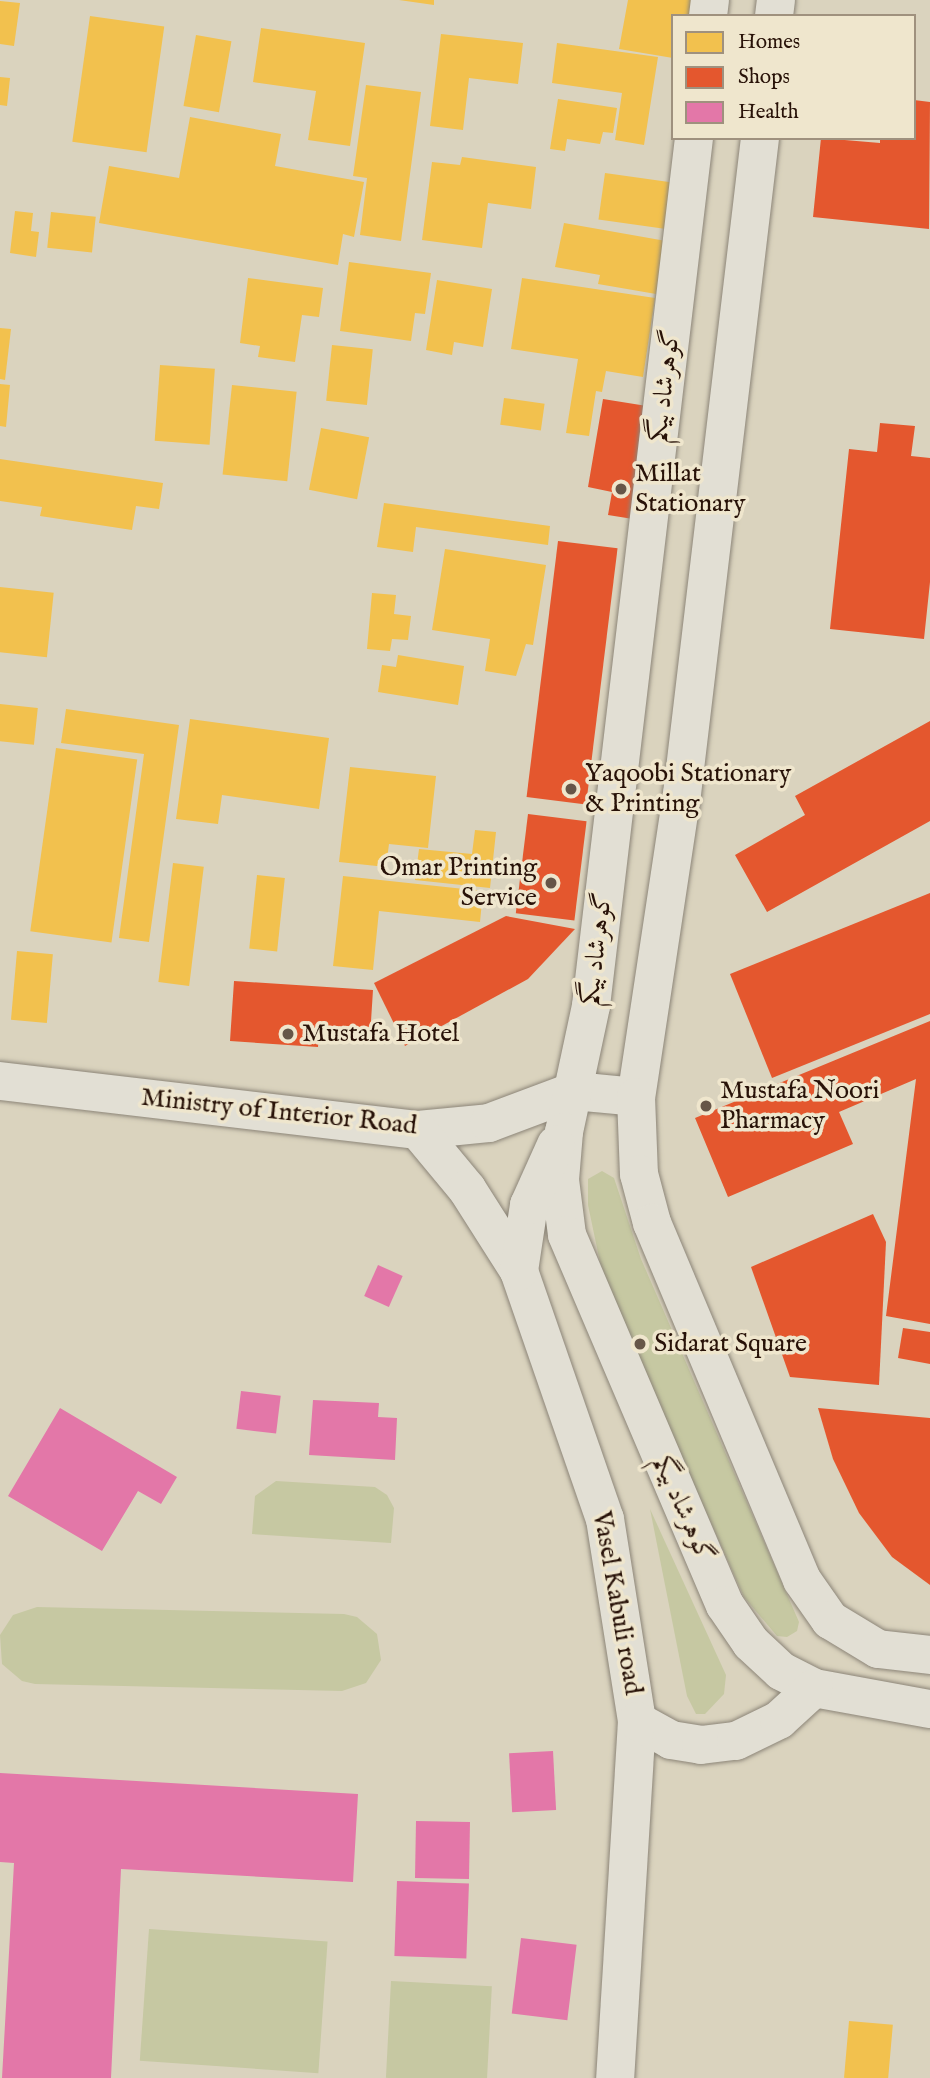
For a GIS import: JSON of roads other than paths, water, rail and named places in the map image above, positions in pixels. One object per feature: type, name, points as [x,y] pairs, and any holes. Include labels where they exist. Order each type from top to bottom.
[{"type":"main road","name":"گوهرشاد بیگم","points":[[694,140],[593,992],[569,1107],[560,1180],[578,1268],[725,1605],[751,1643],[781,1671],[814,1688],[930,1709]]},
{"type":"main road","points":[[760,140],[682,794],[636,1097],[639,1174],[652,1223],[802,1580],[830,1620],[878,1649],[930,1655]]},
{"type":"main road","name":"Ministry of Interior Road","points":[[0,1081],[418,1130],[489,1123],[636,1097]]},
{"type":"main road","points":[[519,1271],[529,1205],[569,1107]]},
{"type":"main road","name":"Vasel Kabuli road","points":[[418,1130],[467,1189],[519,1271],[605,1519],[637,1721],[615,2078]]},
{"type":"main road","points":[[637,1721],[671,1740],[701,1745],[736,1741],[779,1720],[814,1688]]},
{"type":"place","name":"Millat Stationary","points":[[621,489]]},
{"type":"place","name":"Yaqoobi Stationary & Printing","points":[[571,789]]},
{"type":"place","name":"Omar Printing Service","points":[[551,883]]},
{"type":"place","name":"Mustafa Hotel","points":[[288,1034]]},
{"type":"place","name":"Mustafa Noori Pharmacy","points":[[706,1106]]},
{"type":"place","name":"Sidarat Square","points":[[640,1344]]}]
